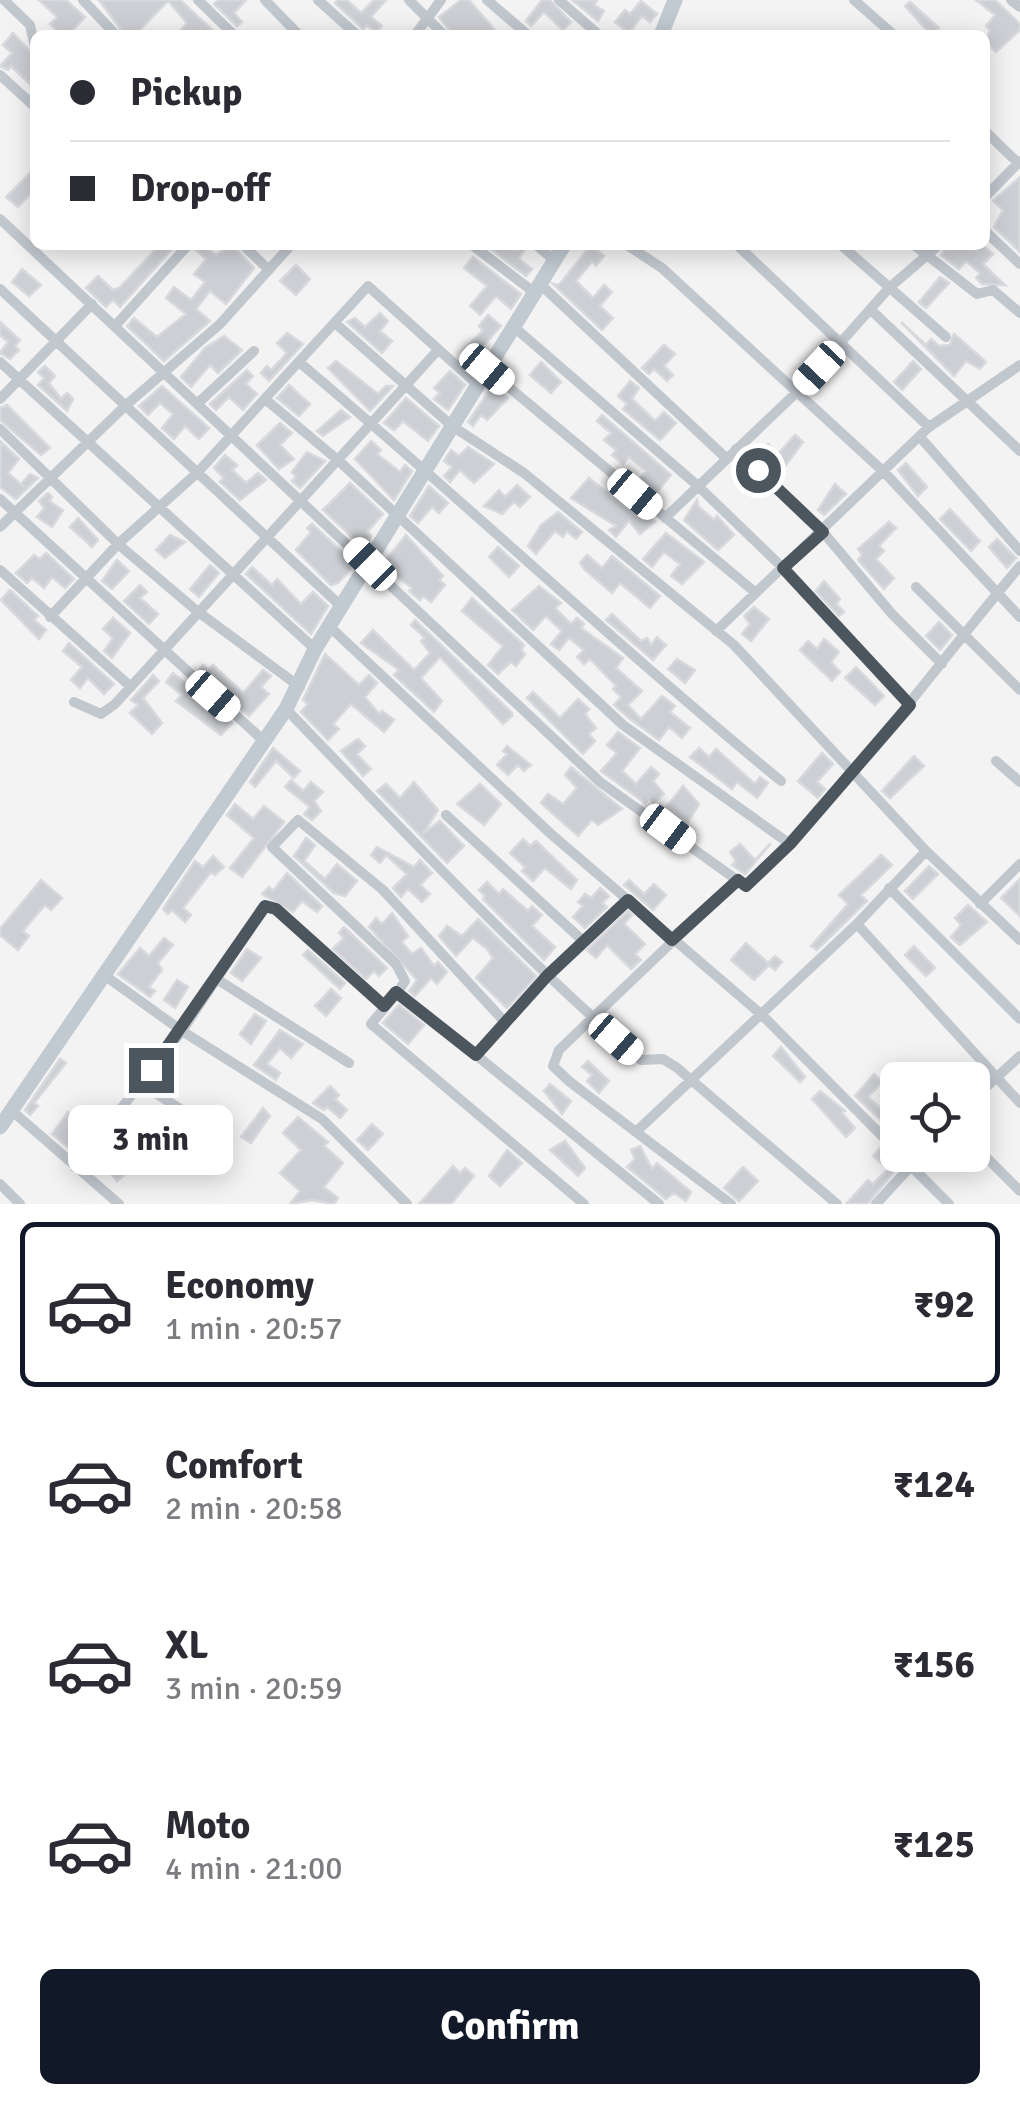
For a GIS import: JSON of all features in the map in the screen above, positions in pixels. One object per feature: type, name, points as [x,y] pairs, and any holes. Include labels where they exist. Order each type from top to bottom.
[{"type":"street","points":[[4,0],[31,30]]},
{"type":"street","points":[[83,0],[111,30]]},
{"type":"street","points":[[198,0],[229,30]]},
{"type":"street","points":[[265,0],[294,30]]},
{"type":"street","points":[[318,0],[351,30]]},
{"type":"street","points":[[410,0],[438,30]]},
{"type":"street","points":[[418,30],[441,0]]},
{"type":"street","points":[[487,0],[522,30]]},
{"type":"street","points":[[558,0],[593,30]]},
{"type":"street","points":[[663,30],[674,0]]},
{"type":"street","points":[[854,0],[888,30]]},
{"type":"street","points":[[1011,0],[1020,7]]},
{"type":"street","points":[[0,76],[30,103]]},
{"type":"street","points":[[990,136],[1019,162],[990,192]]},
{"type":"street","points":[[0,219],[30,247]]},
{"type":"street","points":[[990,237],[1020,264]]},
{"type":"street","points":[[34,250],[600,782],[746,886],[790,844],[910,705],[1020,566]]},
{"type":"street","points":[[116,326],[184,250]]},
{"type":"street","points":[[248,250],[269,270]]},
{"type":"street","points":[[0,527],[89,446],[126,406],[167,373],[287,250]]},
{"type":"street","points":[[480,250],[538,288],[726,458]]},
{"type":"street","points":[[542,250],[554,260]]},
{"type":"street","points":[[0,1127],[286,709],[300,687],[314,649],[343,608],[561,250]]},
{"type":"street","points":[[635,250],[662,268],[886,473],[1020,617]]},
{"type":"street","points":[[742,250],[930,427]]},
{"type":"street","points":[[847,250],[946,337]]},
{"type":"street","points":[[920,250],[977,294],[992,290],[1020,313]]},
{"type":"street","points":[[664,518],[797,392],[889,288],[934,250]]},
{"type":"street","points":[[50,616],[118,544],[197,473],[362,291],[374,287],[478,385]]},
{"type":"street","points":[[0,289],[343,608]]},
{"type":"street","points":[[0,399],[92,304]]},
{"type":"street","points":[[871,310],[1020,451]]},
{"type":"street","points":[[335,323],[452,426],[524,473],[716,630],[853,768],[926,851],[1020,940]]},
{"type":"street","points":[[514,327],[698,486],[783,568],[910,705]]},
{"type":"street","points":[[74,702],[101,714],[131,687],[230,573],[268,538],[438,350]]},
{"type":"street","points":[[198,403],[254,352]]},
{"type":"street","points":[[0,362],[314,649]]},
{"type":"street","points":[[299,362],[428,469],[662,682],[781,781]]},
{"type":"street","points":[[487,369],[756,593]]},
{"type":"street","points":[[716,630],[954,406],[968,403],[1018,369]]},
{"type":"street","points":[[265,399],[338,461],[623,724],[790,844]]},
{"type":"street","points":[[0,430],[118,544],[197,610],[300,687]]},
{"type":"street","points":[[920,436],[1020,551]]},
{"type":"street","points":[[736,449],[823,532],[892,614],[942,664]]},
{"type":"street","points":[[0,499],[264,741]]},
{"type":"street","points":[[0,570],[131,687]]},
{"type":"street","points":[[916,586],[964,639],[1020,690]]},
{"type":"street","points":[[330,627],[672,940],[762,1015],[880,1135]]},
{"type":"street","points":[[286,709],[592,1018],[640,1060],[663,1059],[692,1080],[837,1204]]},
{"type":"street","points":[[996,761],[1020,782]]},
{"type":"street","points":[[446,815],[582,940]]},
{"type":"street","points":[[504,1020],[383,890],[298,820],[272,847],[396,964],[406,981],[370,1024],[584,1204]]},
{"type":"street","points":[[638,1130],[857,924],[926,851]]},
{"type":"street","points":[[980,904],[1020,864]]},
{"type":"street","points":[[731,1204],[553,1066],[559,1050],[738,880]]},
{"type":"street","points":[[890,888],[1020,1019]]},
{"type":"street","points":[[476,1055],[504,1020],[582,940],[628,900]]},
{"type":"street","points":[[75,1167],[182,1031],[265,906],[276,909],[384,1006]]},
{"type":"street","points":[[857,924],[1020,1103]]},
{"type":"street","points":[[104,976],[182,1031],[322,1119],[407,1204]]},
{"type":"street","points":[[214,978],[349,1063]]},
{"type":"street","points":[[396,992],[659,1204]]},
{"type":"street","points":[[990,1082],[1020,1056]]},
{"type":"street","points":[[140,1083],[222,1136]]},
{"type":"street","points":[[11,1110],[118,1204]]},
{"type":"street","points":[[990,1161],[1020,1191]]},
{"type":"street","points":[[876,1204],[905,1172]]},
{"type":"street","points":[[917,1172],[949,1204]]},
{"type":"street","points":[[0,1184],[20,1204]]},
{"type":"building","points":[[39,0],[66,0],[85,17],[73,30],[56,30],[50,24],[57,17]]},
{"type":"building","points":[[99,0],[180,0],[213,30],[181,30],[187,23],[168,1],[140,30],[121,30]]},
{"type":"building","points":[[219,0],[246,0],[234,13],[242,22],[237,26],[214,4]]},
{"type":"building","points":[[347,0],[361,13],[374,0],[386,0],[371,17],[382,26],[379,30],[367,25],[363,29],[335,3]]},
{"type":"building","points":[[461,0],[469,0],[495,30],[449,30],[439,17]]},
{"type":"building","points":[[542,0],[550,0],[571,22],[563,30],[544,12],[531,26],[526,21]]},
{"type":"building","points":[[572,0],[597,0],[594,5],[604,11],[598,21]]},
{"type":"building","points":[[976,0],[995,0],[1020,24],[1020,30],[996,52],[990,47],[990,30],[986,26],[995,15]]},
{"type":"building","points":[[641,1],[657,14],[650,22],[642,16],[631,30],[615,22],[625,10],[630,14]]},
{"type":"building","points":[[910,2],[939,28],[927,30],[905,6]]},
{"type":"building","points":[[13,33],[30,51],[30,84],[11,66],[8,70],[0,66],[12,53],[3,45]]},
{"type":"building","points":[[30,173],[30,194],[18,207],[6,197]]},
{"type":"building","points":[[1020,177],[1020,252],[994,227],[1003,210],[993,201]]},
{"type":"building","points":[[155,250],[171,250],[120,307],[113,300],[106,307],[86,288],[98,276],[113,290]]},
{"type":"building","points":[[196,250],[208,250],[216,255],[237,250],[254,268],[226,304],[210,291],[196,309],[210,321],[164,361],[127,326],[134,318],[157,337],[186,314],[166,298],[174,287],[191,300],[205,282],[194,274],[206,259]]},
{"type":"building","points":[[492,250],[524,250],[519,259],[532,269],[526,276]]},
{"type":"building","points":[[587,250],[597,250],[604,256],[596,266],[592,262],[576,281],[593,298],[604,285],[612,292],[600,306],[613,318],[602,330],[553,284],[559,285]]},
{"type":"building","points":[[944,250],[988,250],[993,254],[983,264],[1005,285],[982,284],[976,278],[980,273],[966,261],[959,269],[941,255]]},
{"type":"building","points":[[473,257],[521,294],[511,309],[496,296],[480,315],[470,306],[487,286],[464,268]]},
{"type":"building","points":[[296,265],[310,279],[296,295],[280,281]]},
{"type":"building","points":[[22,269],[41,285],[29,296],[12,282]]},
{"type":"building","points":[[940,277],[949,283],[926,308],[919,302]]},
{"type":"building","points":[[380,313],[388,321],[380,331],[392,341],[382,353],[347,322],[355,318],[365,327]]},
{"type":"building","points":[[488,315],[501,326],[479,351],[483,354],[476,363],[463,351],[483,330],[479,326]]},
{"type":"building","points":[[0,322],[20,340],[15,346],[19,350],[10,359],[0,353],[8,342],[0,335]]},
{"type":"building","points":[[901,322],[926,345],[931,339],[939,346],[950,345],[954,334],[986,362],[980,369],[966,361],[954,376]]},
{"type":"building","points":[[287,333],[303,344],[269,381],[261,373],[267,366],[271,370],[287,353],[277,343]]},
{"type":"building","points":[[224,336],[242,350],[218,373],[210,365],[191,387],[181,377],[205,348]]},
{"type":"building","points":[[664,345],[675,354],[664,366],[673,375],[667,381],[654,369],[649,374],[642,368]]},
{"type":"building","points":[[336,361],[378,394],[386,386],[393,386],[370,411],[328,368]]},
{"type":"building","points":[[913,361],[921,369],[902,390],[894,382]]},
{"type":"building","points":[[541,362],[561,382],[551,393],[530,375]]},
{"type":"building","points":[[45,366],[55,376],[49,383],[61,399],[67,393],[73,399],[67,411],[38,385],[44,378],[38,372]]},
{"type":"building","points":[[247,370],[253,376],[246,384],[257,394],[243,410],[229,397],[216,410],[210,404]]},
{"type":"building","points":[[450,371],[465,385],[448,410],[434,399],[440,393],[434,388]]},
{"type":"building","points":[[630,381],[639,388],[632,399],[655,421],[664,412],[676,423],[660,440],[623,409],[627,404],[618,396]]},
{"type":"building","points":[[289,385],[310,404],[299,416],[277,398]]},
{"type":"building","points":[[493,385],[508,398],[487,420],[481,415],[473,426],[468,422]]},
{"type":"building","points":[[162,386],[209,428],[199,439],[185,426],[174,439],[162,428],[173,414],[160,403],[148,415],[139,406]]},
{"type":"building","points":[[406,398],[439,426],[428,441],[403,421],[394,430],[384,423]]},
{"type":"building","points":[[7,405],[50,448],[41,455],[0,420],[0,408]]},
{"type":"building","points":[[341,410],[350,417],[323,436],[317,431]]},
{"type":"building","points":[[602,415],[671,475],[654,496],[638,481],[646,471],[629,457],[623,464],[612,455],[616,450],[604,440],[611,433],[597,421]]},
{"type":"building","points":[[280,423],[292,433],[280,445],[294,459],[279,469],[257,445]]},
{"type":"building","points":[[795,435],[803,442],[781,472],[758,453],[768,444],[778,454]]},
{"type":"building","points":[[371,441],[381,450],[377,454],[400,472],[405,465],[412,471],[394,500],[355,459]]},
{"type":"building","points":[[1,442],[19,459],[8,473],[24,487],[21,484],[30,474],[38,478],[16,499],[0,487]]},
{"type":"building","points":[[468,447],[494,464],[474,483],[460,470],[450,482],[444,476],[452,467],[444,461],[451,450],[459,456]]},
{"type":"building","points":[[307,452],[325,461],[300,488],[292,481],[296,477],[292,472]]},
{"type":"building","points":[[225,455],[237,465],[232,470],[246,483],[258,473],[266,480],[240,500],[220,482],[224,478],[214,468]]},
{"type":"building","points":[[906,463],[927,487],[918,496],[898,470]]},
{"type":"building","points":[[589,478],[636,516],[642,510],[655,522],[640,534],[629,521],[616,537],[609,530],[616,526],[571,498]]},
{"type":"building","points":[[350,483],[383,514],[367,532],[371,536],[364,548],[323,510]]},
{"type":"building","points":[[835,484],[846,494],[824,515],[818,510]]},
{"type":"building","points":[[517,485],[530,497],[520,507],[514,502],[502,514],[484,506],[499,490],[505,497]]},
{"type":"building","points":[[429,486],[448,503],[439,513],[432,507],[418,523],[410,516]]},
{"type":"building","points":[[48,493],[52,497],[49,501],[63,510],[52,527],[37,517],[44,508],[39,501]]},
{"type":"building","points":[[697,500],[698,506],[714,520],[717,516],[734,535],[718,550],[684,520]]},
{"type":"building","points":[[950,509],[980,541],[971,551],[940,519]]},
{"type":"building","points":[[558,512],[582,532],[576,539],[567,531],[563,537],[555,531],[536,554],[528,546],[541,525]]},
{"type":"building","points":[[78,518],[98,540],[92,547],[70,527]]},
{"type":"building","points":[[889,522],[896,528],[879,546],[884,551],[876,559],[894,578],[884,589],[858,560],[862,555],[858,549]]},
{"type":"building","points":[[312,524],[351,560],[351,569],[338,583],[331,585],[296,550],[311,532],[307,528]]},
{"type":"building","points":[[666,533],[704,562],[682,584],[671,576],[680,564],[664,552],[652,567],[643,559]]},
{"type":"building","points":[[170,535],[185,542],[165,558],[156,550]]},
{"type":"building","points":[[406,535],[443,576],[439,580],[445,585],[431,602],[423,596],[420,600],[409,591],[412,588],[382,565]]},
{"type":"building","points":[[997,539],[1016,558],[1007,568],[989,547]]},
{"type":"building","points":[[498,547],[519,566],[509,577],[489,557]]},
{"type":"building","points":[[46,553],[74,579],[65,588],[52,577],[44,588],[32,578],[27,583],[16,573],[34,555],[40,559]]},
{"type":"building","points":[[587,555],[602,568],[612,556],[660,596],[650,608],[620,583],[612,593],[580,563]]},
{"type":"building","points":[[117,560],[129,571],[112,589],[102,581]]},
{"type":"building","points":[[210,565],[219,573],[199,597],[190,589]]},
{"type":"building","points":[[252,567],[272,585],[277,579],[301,604],[313,592],[328,606],[311,634],[246,574]]},
{"type":"building","points":[[824,581],[840,599],[836,604],[844,612],[839,616],[816,591]]},
{"type":"building","points":[[140,585],[147,592],[140,598],[158,614],[149,624],[124,601]]},
{"type":"building","points":[[539,586],[561,603],[555,608],[571,624],[577,618],[584,624],[581,628],[623,658],[616,668],[642,691],[628,705],[641,719],[662,696],[675,706],[670,712],[690,728],[682,738],[669,727],[659,740],[629,718],[614,705],[621,697],[613,689],[616,686],[590,659],[584,664],[577,657],[584,650],[569,638],[559,650],[551,644],[562,631],[546,616],[533,630],[512,610]]},
{"type":"building","points":[[10,590],[38,616],[34,620],[46,630],[39,639],[1,600]]},
{"type":"building","points":[[472,598],[524,645],[521,650],[525,654],[516,666],[511,662],[498,674],[488,665],[503,646],[462,611]]},
{"type":"building","points":[[754,607],[769,619],[751,641],[742,634],[750,624],[744,616]]},
{"type":"building","points":[[612,614],[641,641],[647,638],[651,645],[657,637],[666,645],[653,660],[606,620]]},
{"type":"building","points":[[113,618],[130,633],[112,658],[104,651],[113,638],[103,629]]},
{"type":"building","points":[[415,620],[512,716],[503,724],[440,657],[421,678],[442,701],[434,712],[394,675],[399,670],[361,643],[373,630],[414,670],[430,653],[421,641],[425,638],[411,625]]},
{"type":"building","points":[[939,622],[952,635],[940,650],[926,636]]},
{"type":"building","points":[[824,639],[839,652],[831,662],[840,672],[832,681],[800,650],[808,641],[817,649]]},
{"type":"building","points":[[69,643],[114,684],[104,694],[88,678],[80,688],[71,680],[82,667],[63,651]]},
{"type":"building","points":[[325,654],[359,685],[369,675],[377,683],[365,697],[379,714],[382,711],[394,720],[384,732],[351,704],[333,724],[339,729],[328,740],[301,712],[308,704],[303,700]]},
{"type":"building","points":[[677,659],[695,670],[685,683],[668,669]]},
{"type":"building","points":[[203,665],[208,670],[213,665],[243,693],[263,670],[271,676],[261,687],[269,694],[249,716],[199,670]]},
{"type":"building","points":[[856,667],[884,696],[875,705],[845,678]]},
{"type":"building","points":[[173,673],[232,723],[221,735],[176,701],[182,695],[166,682]]},
{"type":"building","points":[[153,675],[159,681],[143,698],[162,723],[152,734],[130,713],[138,705],[131,700]]},
{"type":"building","points":[[533,692],[560,718],[578,699],[589,709],[585,714],[596,728],[589,734],[595,741],[583,754],[527,698]]},
{"type":"building","points":[[618,732],[640,748],[622,771],[636,784],[651,767],[659,774],[653,781],[664,794],[653,803],[649,798],[645,803],[601,771],[617,753],[607,745]]},
{"type":"building","points":[[358,739],[365,746],[357,754],[371,769],[363,776],[341,751]]},
{"type":"building","points":[[507,746],[531,765],[524,771],[518,765],[508,775],[497,765],[507,754],[503,751]]},
{"type":"building","points":[[273,748],[300,771],[294,778],[276,761],[255,787],[250,782]]},
{"type":"building","points":[[699,748],[709,757],[716,749],[755,784],[760,777],[768,783],[757,798],[737,782],[732,789],[690,757]]},
{"type":"building","points":[[822,753],[833,764],[817,782],[825,789],[818,798],[798,781]]},
{"type":"building","points":[[914,756],[924,766],[890,798],[882,791]]},
{"type":"building","points":[[571,767],[622,809],[598,825],[592,820],[578,836],[541,803],[548,794],[563,804],[577,788],[565,775]]},
{"type":"building","points":[[291,780],[303,791],[311,782],[323,792],[314,801],[321,811],[312,820],[304,814],[310,807],[285,787]]},
{"type":"building","points":[[414,782],[438,810],[423,834],[440,821],[464,846],[447,863],[377,791],[386,784],[400,798]]},
{"type":"building","points":[[480,784],[501,804],[484,825],[457,804]]},
{"type":"building","points":[[683,786],[699,804],[687,824],[667,806]]},
{"type":"building","points":[[235,804],[253,819],[264,806],[284,822],[242,877],[230,868],[254,838],[227,815]]},
{"type":"building","points":[[306,838],[315,845],[304,861],[325,879],[337,864],[357,881],[345,896],[334,893],[294,856]]},
{"type":"building","points":[[523,839],[530,846],[536,841],[577,880],[571,889],[545,868],[533,881],[522,871],[525,867],[510,853]]},
{"type":"building","points":[[771,843],[745,874],[732,865],[736,861],[730,852],[740,844],[755,860]]},
{"type":"building","points":[[377,847],[414,867],[420,860],[432,873],[420,885],[430,894],[422,902],[408,889],[401,897],[393,888],[407,874],[386,855],[380,863],[371,855]]},
{"type":"building","points":[[881,855],[892,865],[861,895],[867,901],[817,950],[811,946],[848,904],[839,895]]},
{"type":"building","points":[[213,856],[224,867],[215,875],[211,872],[183,908],[191,915],[185,922],[172,910],[168,914],[163,909],[195,861],[203,867]]},
{"type":"building","points":[[929,866],[938,874],[913,899],[905,891]]},
{"type":"building","points":[[287,873],[322,906],[317,912],[302,901],[293,912],[262,894],[269,887],[273,891]]},
{"type":"building","points":[[1020,879],[1020,916],[1001,898]]},
{"type":"building","points":[[41,880],[62,898],[51,910],[45,905],[23,931],[29,936],[18,950],[0,935],[0,929]]},
{"type":"building","points":[[629,880],[644,894],[654,884],[666,895],[653,910],[624,885]]},
{"type":"building","points":[[487,882],[499,894],[503,889],[528,911],[532,906],[542,915],[532,926],[555,947],[544,960],[483,899],[485,896],[479,890]]},
{"type":"building","points":[[600,888],[609,896],[602,903],[607,907],[585,928],[573,917],[583,906],[578,902],[585,894],[591,898]]},
{"type":"building","points":[[968,905],[987,922],[960,945],[951,937],[961,925],[955,918]]},
{"type":"building","points":[[628,911],[632,915],[624,924],[645,944],[635,954],[641,960],[631,969],[607,945],[596,958],[587,950]]},
{"type":"building","points":[[392,913],[408,936],[402,942],[412,954],[421,948],[434,966],[438,962],[447,972],[437,984],[431,978],[415,996],[409,991],[417,980],[369,927],[376,918],[382,924]]},
{"type":"building","points":[[478,919],[536,976],[507,1008],[476,978],[493,958],[487,949],[473,938],[456,956],[439,936],[447,926],[462,936]]},
{"type":"building","points":[[344,927],[387,968],[379,976],[374,971],[366,979],[333,949],[344,938],[339,933]]},
{"type":"building","points":[[164,938],[173,945],[158,963],[162,970],[149,987],[155,991],[150,997],[118,974],[140,948],[149,956]]},
{"type":"building","points":[[746,943],[768,963],[775,956],[782,962],[775,970],[769,965],[754,980],[731,960]]},
{"type":"building","points":[[914,946],[935,968],[926,976],[905,955]]},
{"type":"building","points":[[247,949],[261,958],[242,981],[231,973]]},
{"type":"building","points":[[308,950],[345,983],[340,989],[303,955]]},
{"type":"building","points":[[177,980],[188,987],[175,1008],[164,1000]]},
{"type":"building","points":[[331,989],[341,998],[326,1016],[315,1006]]},
{"type":"building","points":[[399,1005],[424,1025],[408,1044],[383,1023]]},
{"type":"building","points":[[255,1014],[266,1021],[251,1044],[240,1034]]},
{"type":"building","points":[[280,1030],[303,1044],[291,1058],[280,1048],[267,1064],[280,1073],[276,1080],[254,1065]]},
{"type":"building","points":[[781,1047],[805,1077],[800,1082],[773,1056]]},
{"type":"building","points":[[60,1059],[66,1063],[34,1103],[38,1106],[30,1115],[25,1110]]},
{"type":"building","points":[[588,1061],[609,1081],[599,1093],[587,1081],[592,1075],[582,1067]]},
{"type":"building","points":[[874,1074],[880,1084],[868,1097],[880,1108],[880,1119],[855,1096]]},
{"type":"building","points":[[550,1084],[571,1101],[562,1114],[544,1091]]},
{"type":"building","points":[[330,1086],[339,1095],[335,1099],[347,1110],[340,1118],[327,1107],[324,1110],[313,1103]]},
{"type":"building","points":[[820,1091],[845,1111],[842,1113],[855,1128],[846,1137],[812,1099]]},
{"type":"building","points":[[263,1108],[270,1116],[251,1143],[241,1137]]},
{"type":"building","points":[[68,1112],[87,1127],[75,1153],[52,1134]]},
{"type":"building","points":[[129,1113],[167,1137],[161,1151],[130,1132],[115,1156],[128,1172],[117,1181],[100,1161],[95,1167],[90,1162]]},
{"type":"building","points":[[298,1117],[328,1142],[324,1146],[343,1163],[324,1187],[338,1198],[334,1204],[312,1200],[290,1204],[300,1191],[280,1173],[301,1150],[283,1133]]},
{"type":"building","points":[[372,1124],[383,1134],[368,1150],[357,1140]]},
{"type":"building","points":[[565,1141],[585,1168],[578,1176],[550,1150]]},
{"type":"building","points":[[640,1146],[652,1169],[657,1163],[691,1192],[686,1201],[674,1193],[666,1199],[627,1167],[635,1159],[631,1150]]},
{"type":"building","points":[[507,1150],[522,1163],[500,1186],[489,1176]]},
{"type":"building","points":[[453,1166],[460,1173],[465,1168],[474,1176],[451,1204],[419,1204]]},
{"type":"building","points":[[743,1167],[758,1181],[739,1201],[724,1188]]},
{"type":"building","points":[[885,1172],[894,1172],[867,1204],[846,1204],[868,1180],[873,1184]]},
{"type":"route","points":[[151,1070],[182,1031],[265,906],[276,909],[384,1006],[396,992],[476,1055],[504,1020],[582,940],[628,900],[672,940],[738,880],[746,886],[790,844],[910,705],[783,568],[823,532],[758,470]]}]
